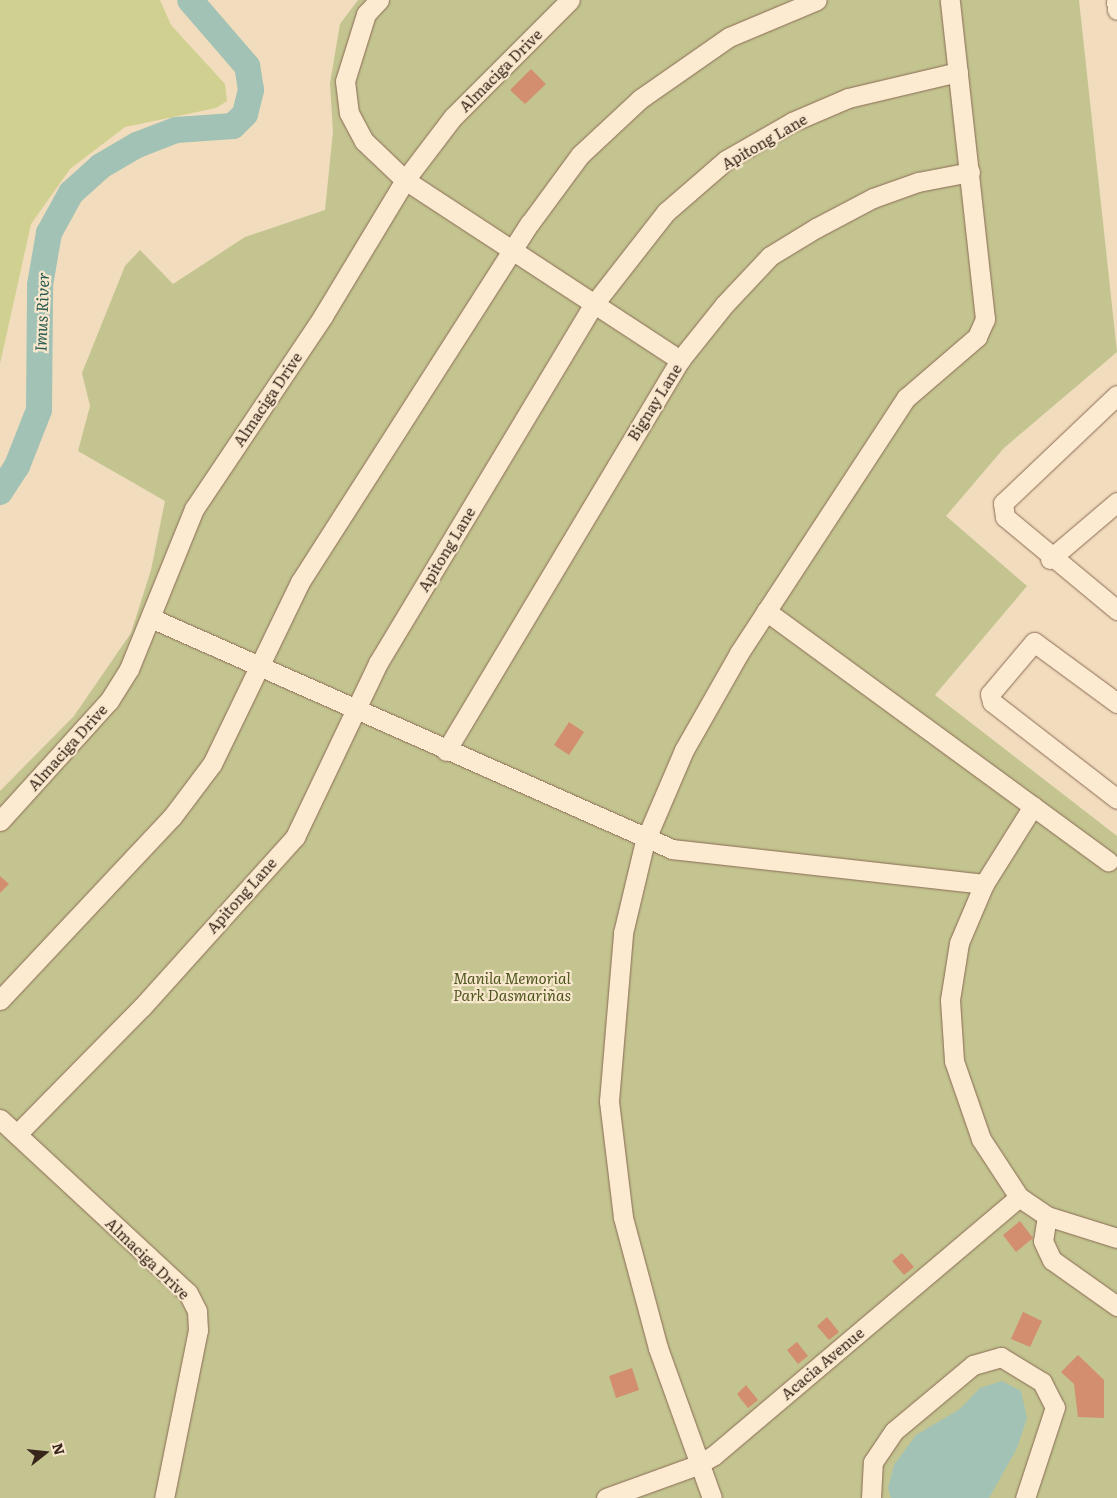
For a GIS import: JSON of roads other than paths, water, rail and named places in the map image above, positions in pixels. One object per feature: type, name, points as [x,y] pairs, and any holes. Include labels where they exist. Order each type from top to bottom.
[{"type":"street","points":[[379,0],[366,14],[350,51],[345,81],[349,112],[364,141],[405,180],[680,360]]},
{"type":"street","name":"Almaciga Drive","points":[[0,821],[109,700],[129,669],[194,509],[323,316],[405,180],[453,117],[570,0]]},
{"type":"street","points":[[0,1000],[192,792],[212,764],[300,582],[513,250],[580,155],[640,99],[729,37],[817,0]]},
{"type":"street","points":[[712,1498],[697,1465],[639,1284],[612,1143],[616,988],[623,933],[645,841],[684,750],[766,611],[906,398],[981,328],[985,308],[950,0]]},
{"type":"street","points":[[1116,0],[1117,10]]},
{"type":"street","name":"Apitong Lane","points":[[17,1134],[142,1007],[295,837],[378,662],[594,304],[666,212],[726,160],[792,122],[848,98],[958,72]]},
{"type":"street","name":"Bignay Lane","points":[[446,751],[680,360],[770,256],[873,198],[918,182],[970,172]]},
{"type":"street","points":[[1117,395],[1003,503],[1005,517],[1050,559],[1117,610]]},
{"type":"street","points":[[1050,559],[1117,502]]},
{"type":"street","points":[[766,611],[1108,861]]},
{"type":"street","points":[[151,618],[645,841],[672,849],[984,884]]},
{"type":"street","points":[[1117,703],[1034,642],[990,694],[992,702],[1117,799]]},
{"type":"street","points":[[1033,806],[984,884],[968,917],[952,973],[951,1044],[959,1085],[981,1139],[1019,1197],[1047,1216],[1117,1238]]},
{"type":"street","name":"Almaciga Drive","points":[[0,1119],[188,1293],[197,1311],[198,1330],[164,1498]]},
{"type":"street","name":"Acacia Avenue","points":[[606,1498],[697,1465],[1019,1197]]},
{"type":"street","points":[[1047,1216],[1043,1241],[1052,1260],[1117,1306]]},
{"type":"street","points":[[870,1498],[873,1462],[894,1431],[973,1365],[1001,1356],[1042,1382],[1055,1407],[1024,1498]]},
{"type":"waterway","name":"Imus River","points":[[0,492],[17,466],[39,410],[40,285],[49,233],[71,193],[101,166],[137,145],[176,130],[233,126],[245,114],[251,90],[247,66],[190,0]]},
{"type":"park label","name":"Manila Memorial Park Dasmariñas","points":[[512,986]]}]
